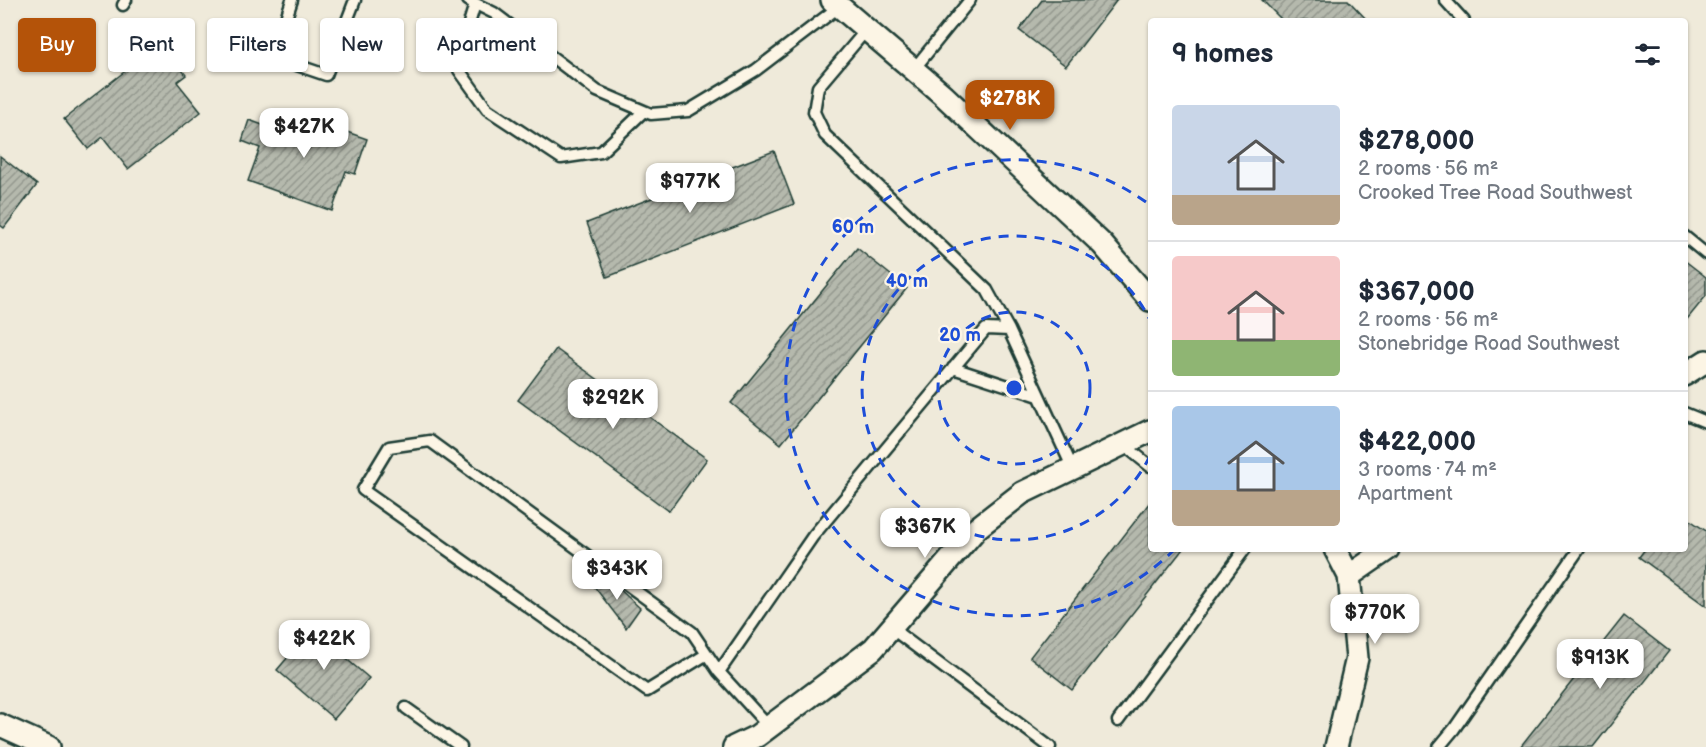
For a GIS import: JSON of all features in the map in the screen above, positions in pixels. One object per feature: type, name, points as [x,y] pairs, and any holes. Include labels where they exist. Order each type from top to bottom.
[{"type":"street","points":[[836,3],[914,69],[1102,244],[1148,298]]},
{"type":"street","points":[[1688,372],[1706,361]]},
{"type":"street","points":[[734,747],[757,736],[873,649],[977,528],[1022,493],[1148,432]]},
{"type":"street","points":[[1336,747],[1357,658],[1349,576],[1337,552]]},
{"type":"street","points":[[1349,576],[1384,552]]},
{"type":"street","points":[[0,724],[49,747]]},
{"type":"lane","points":[[292,0],[273,57],[327,75],[355,0]]},
{"type":"lane","points":[[914,69],[970,0]]},
{"type":"lane","points":[[1445,0],[1461,18]]},
{"type":"lane","points":[[644,111],[601,152],[561,158],[487,109],[459,70],[472,2],[494,13],[597,91],[644,111],[651,114],[688,111],[756,70],[836,3]]},
{"type":"lane","points":[[867,29],[818,87],[814,112],[825,135],[987,290],[1009,330],[1073,469]]},
{"type":"lane","points":[[1688,239],[1706,254]]},
{"type":"lane","points":[[719,672],[813,536],[986,329],[1009,330]]},
{"type":"lane","points":[[953,368],[1039,396]]},
{"type":"lane","points":[[1688,415],[1706,422]]},
{"type":"lane","points":[[707,654],[647,691],[363,490],[389,447],[430,441],[692,633],[707,654],[719,672],[769,727]]},
{"type":"lane","points":[[1124,445],[1148,464]]},
{"type":"lane","points":[[1118,721],[1243,552]]},
{"type":"lane","points":[[1439,747],[1454,729],[1577,552]]},
{"type":"lane","points":[[891,628],[1050,747]]},
{"type":"lane","points":[[406,708],[460,747]]},
{"type":"building","points":[[1042,0],[1117,0],[1066,66],[1019,30]]},
{"type":"building","points":[[1262,0],[1348,0],[1365,18],[1280,18]]},
{"type":"building","points":[[124,72],[184,72],[186,75],[177,82],[201,112],[128,169],[103,137],[88,149],[64,119]]},
{"type":"building","points":[[287,111],[367,139],[355,174],[346,171],[332,211],[248,181],[260,148],[242,141],[249,120],[279,131]]},
{"type":"building","points":[[774,151],[794,204],[607,277],[587,223]]},
{"type":"building","points":[[0,156],[37,185],[4,228],[0,225]]},
{"type":"building","points":[[857,248],[907,288],[781,444],[731,403]]},
{"type":"building","points":[[1688,263],[1706,277],[1706,296],[1688,318]]},
{"type":"building","points":[[556,349],[707,459],[669,511],[518,400]]},
{"type":"building","points":[[1148,505],[1148,552],[1181,552],[1072,690],[1030,657]]},
{"type":"building","points":[[1688,519],[1706,531],[1706,606],[1639,557],[1643,552],[1688,552]]},
{"type":"building","points":[[605,576],[640,608],[626,628],[593,585]]},
{"type":"building","points":[[1624,616],[1669,651],[1593,747],[1520,747]]},
{"type":"building","points":[[318,622],[349,649],[343,656],[369,678],[334,719],[277,670]]}]
